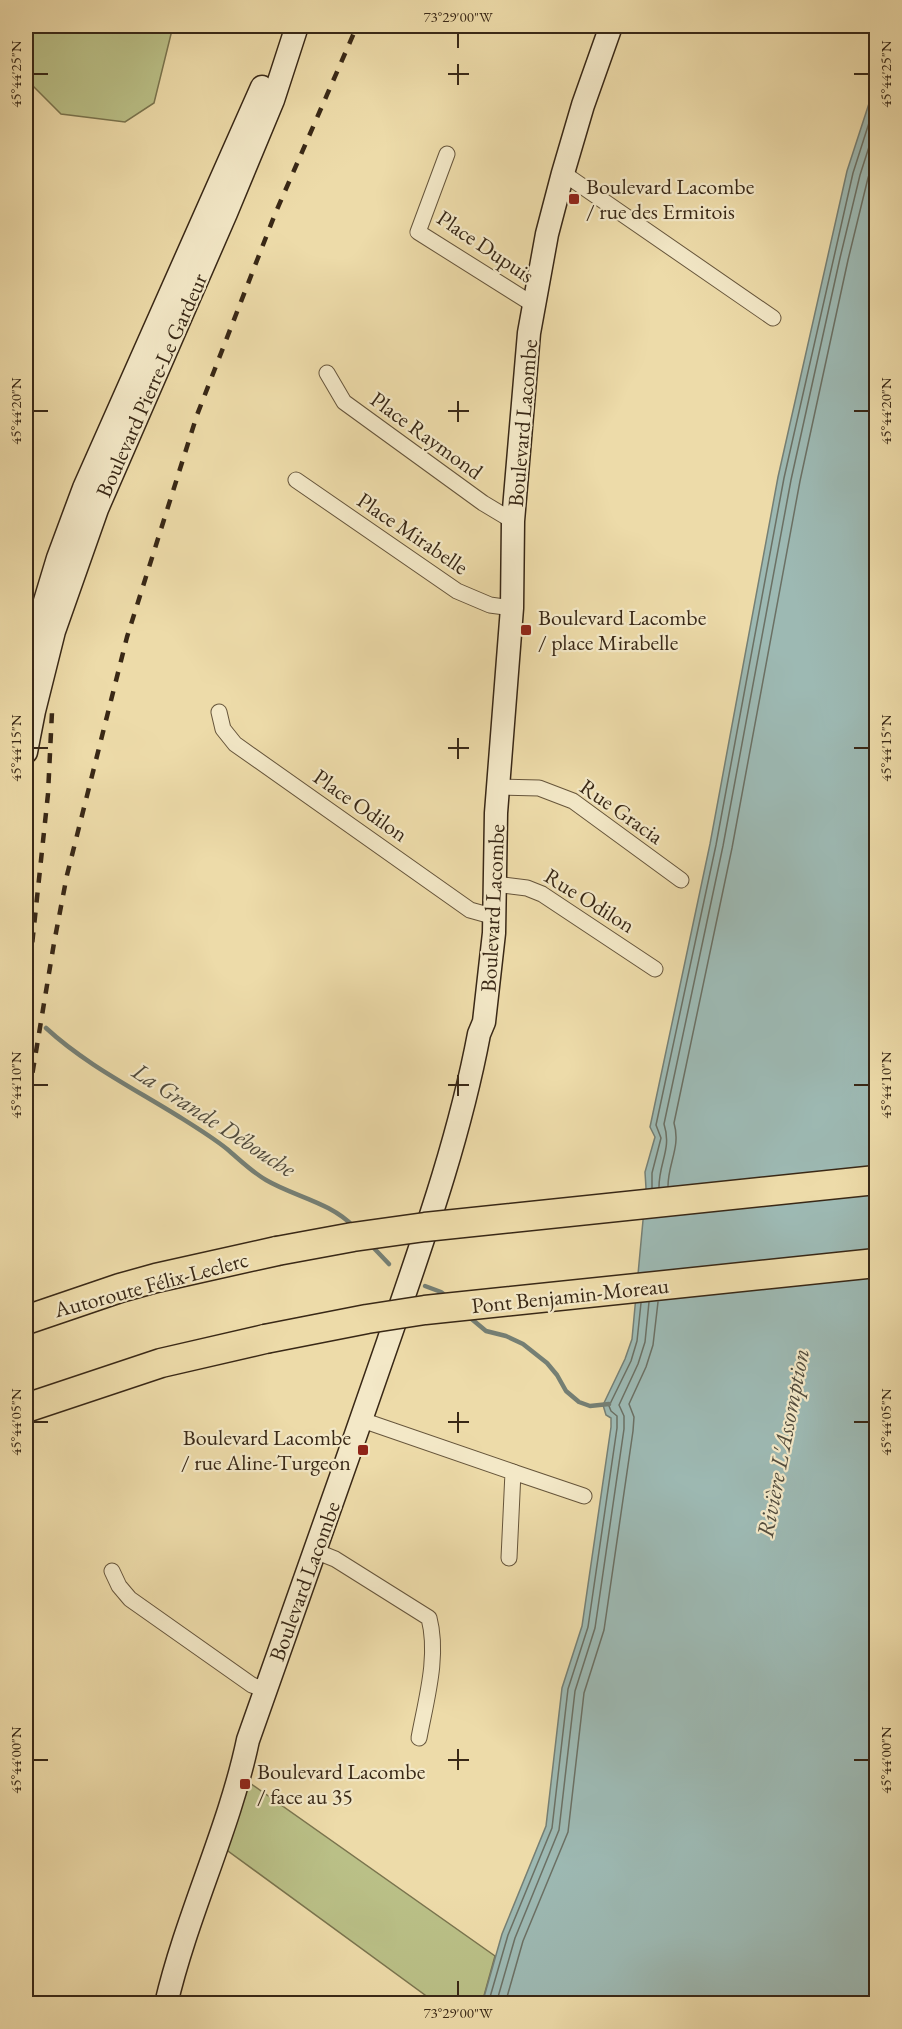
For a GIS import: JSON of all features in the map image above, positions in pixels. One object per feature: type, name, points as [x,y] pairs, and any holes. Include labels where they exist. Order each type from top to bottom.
[{"type":"highway","name":"Autoroute Félix-Leclerc","points":[[38,1316],[156,1278],[353,1237],[425,1227],[876,1180]]},
{"type":"highway","name":"Pont Benjamin-Moreau","points":[[26,1408],[161,1363],[367,1319],[425,1310],[876,1263]]},
{"type":"main road","name":"Boulevard Pierre-Le Gardeur","points":[[26,664],[51,577],[84,488],[289,26]]},
{"type":"main road","name":"Boulevard Pierre-Le Gardeur","points":[[26,752],[54,631],[97,509],[273,100],[297,26]]},
{"type":"main road","name":"Boulevard Lacombe","points":[[166,2004],[175,1965],[240,1776],[248,1740],[362,1420],[436,1203],[457,1131],[486,1011],[495,917],[496,813],[512,608],[513,521],[529,333],[547,234],[607,27]]},
{"type":"street","name":"Place Dupuis","points":[[447,154],[418,232],[534,305]]},
{"type":"street","points":[[563,173],[773,318]]},
{"type":"street","name":"Place Raymond","points":[[327,373],[344,402],[483,503],[513,521]]},
{"type":"street","name":"Place Mirabelle","points":[[296,480],[457,591],[490,605],[512,608]]},
{"type":"street","name":"Place Odilon","points":[[219,712],[223,729],[236,744],[470,910],[495,917]]},
{"type":"street","name":"Rue Gracia","points":[[498,787],[539,788],[573,801],[681,880]]},
{"type":"street","name":"Rue Odilon","points":[[495,884],[527,888],[542,894],[655,969]]},
{"type":"street","points":[[362,1420],[584,1496]]},
{"type":"street","points":[[508,1558],[513,1472]]},
{"type":"street","points":[[315,1551],[335,1559],[429,1618],[433,1635],[429,1684],[419,1738]]},
{"type":"street","points":[[112,1571],[119,1586],[130,1599],[252,1685],[265,1690]]},
{"type":"green space","points":[[26,26],[173,26],[154,103],[125,122],[61,114],[26,79]]},
{"type":"green space","points":[[240,1776],[495,1956],[482,2003],[436,2003],[217,1843]]},
{"type":"water","name":"Rivière L'Assomption","points":[[876,82],[875,2004],[482,2004],[502,1934],[546,1826],[562,1688],[582,1626],[611,1427],[611,1418],[606,1415],[603,1405],[632,1339],[646,1188],[645,1172],[655,1137],[650,1127],[710,844],[778,477],[847,171]]},
{"type":"waterway","name":"La Grande Débouche","points":[[46,1028],[93,1064],[209,1136],[261,1177],[312,1200],[345,1218],[354,1227]]},
{"type":"waterway","name":"La Grande Débouche","points":[[370,1244],[389,1264]]},
{"type":"waterway","name":"La Grande Débouche","points":[[425,1286],[446,1296]]},
{"type":"waterway","name":"La Grande Débouche","points":[[468,1316],[486,1331],[506,1336],[523,1344],[547,1363],[566,1391],[579,1402],[590,1406],[609,1404]]},
{"type":"railway","points":[[26,1112],[67,875],[127,637],[197,415],[275,214],[357,26]]},
{"type":"railway","points":[[26,1002],[48,794],[52,712]]},
{"type":"place","name":"Boulevard Lacombe / rue des Ermitois","points":[[574,199]]},
{"type":"place","name":"Boulevard Lacombe / place Mirabelle","points":[[526,630]]},
{"type":"place","name":"Boulevard Lacombe / rue Aline-Turgeon","points":[[363,1450]]},
{"type":"place","name":"Boulevard Lacombe / face au 35","points":[[245,1784]]}]
